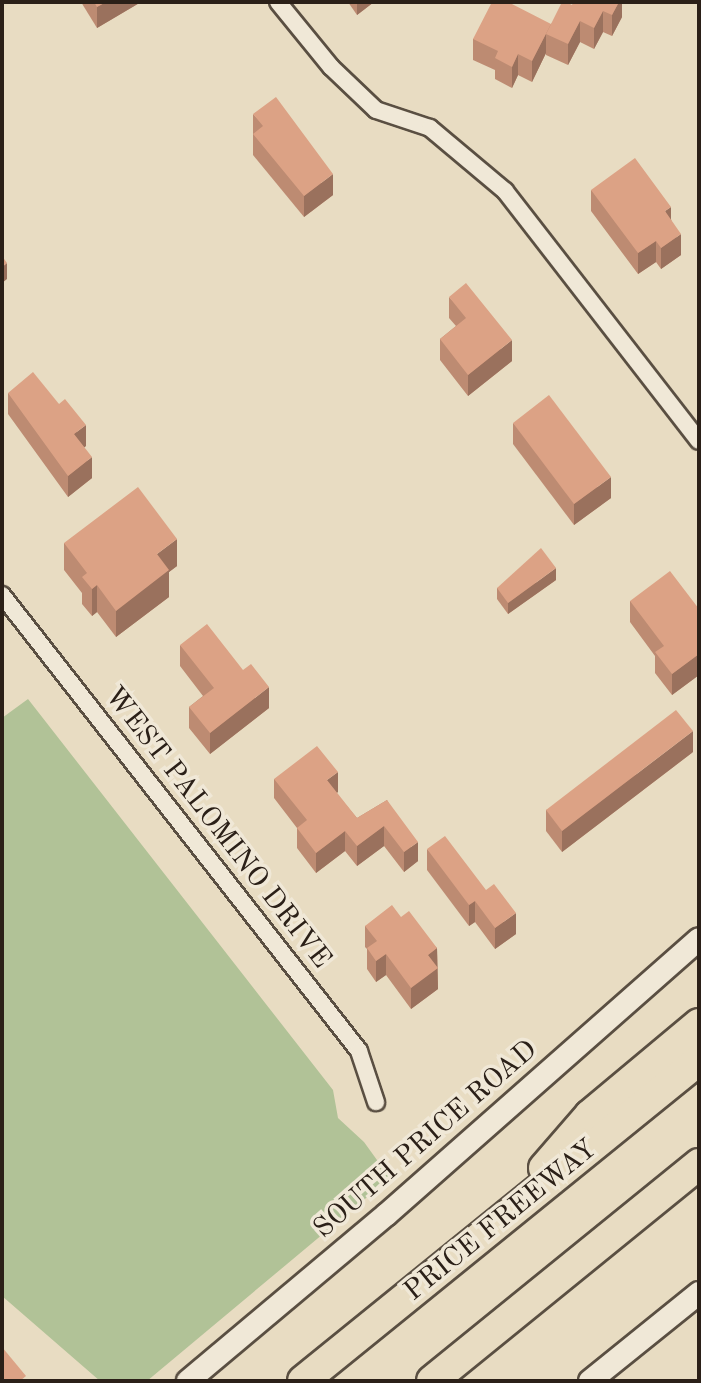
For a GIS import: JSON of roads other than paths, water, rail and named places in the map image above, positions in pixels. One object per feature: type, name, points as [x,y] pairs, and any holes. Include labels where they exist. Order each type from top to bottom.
[{"type":"highway","points":[[488,1233],[590,1115],[699,1024]]},
{"type":"highway","name":"PRICE FREEWAY","points":[[303,1381],[699,1060]]},
{"type":"highway","points":[[432,1381],[699,1164]]},
{"type":"highway","points":[[525,1305],[699,1187]]},
{"type":"main road","name":"SOUTH PRICE ROAD","points":[[188,1381],[606,1026],[699,939]]},
{"type":"main road","points":[[590,1381],[699,1293]]},
{"type":"street","points":[[278,2],[331,67],[376,110],[430,128],[505,191],[699,441]]},
{"type":"street","name":"WEST PALOMINO DRIVE","points":[[2,595],[359,1051],[376,1102]]}]
